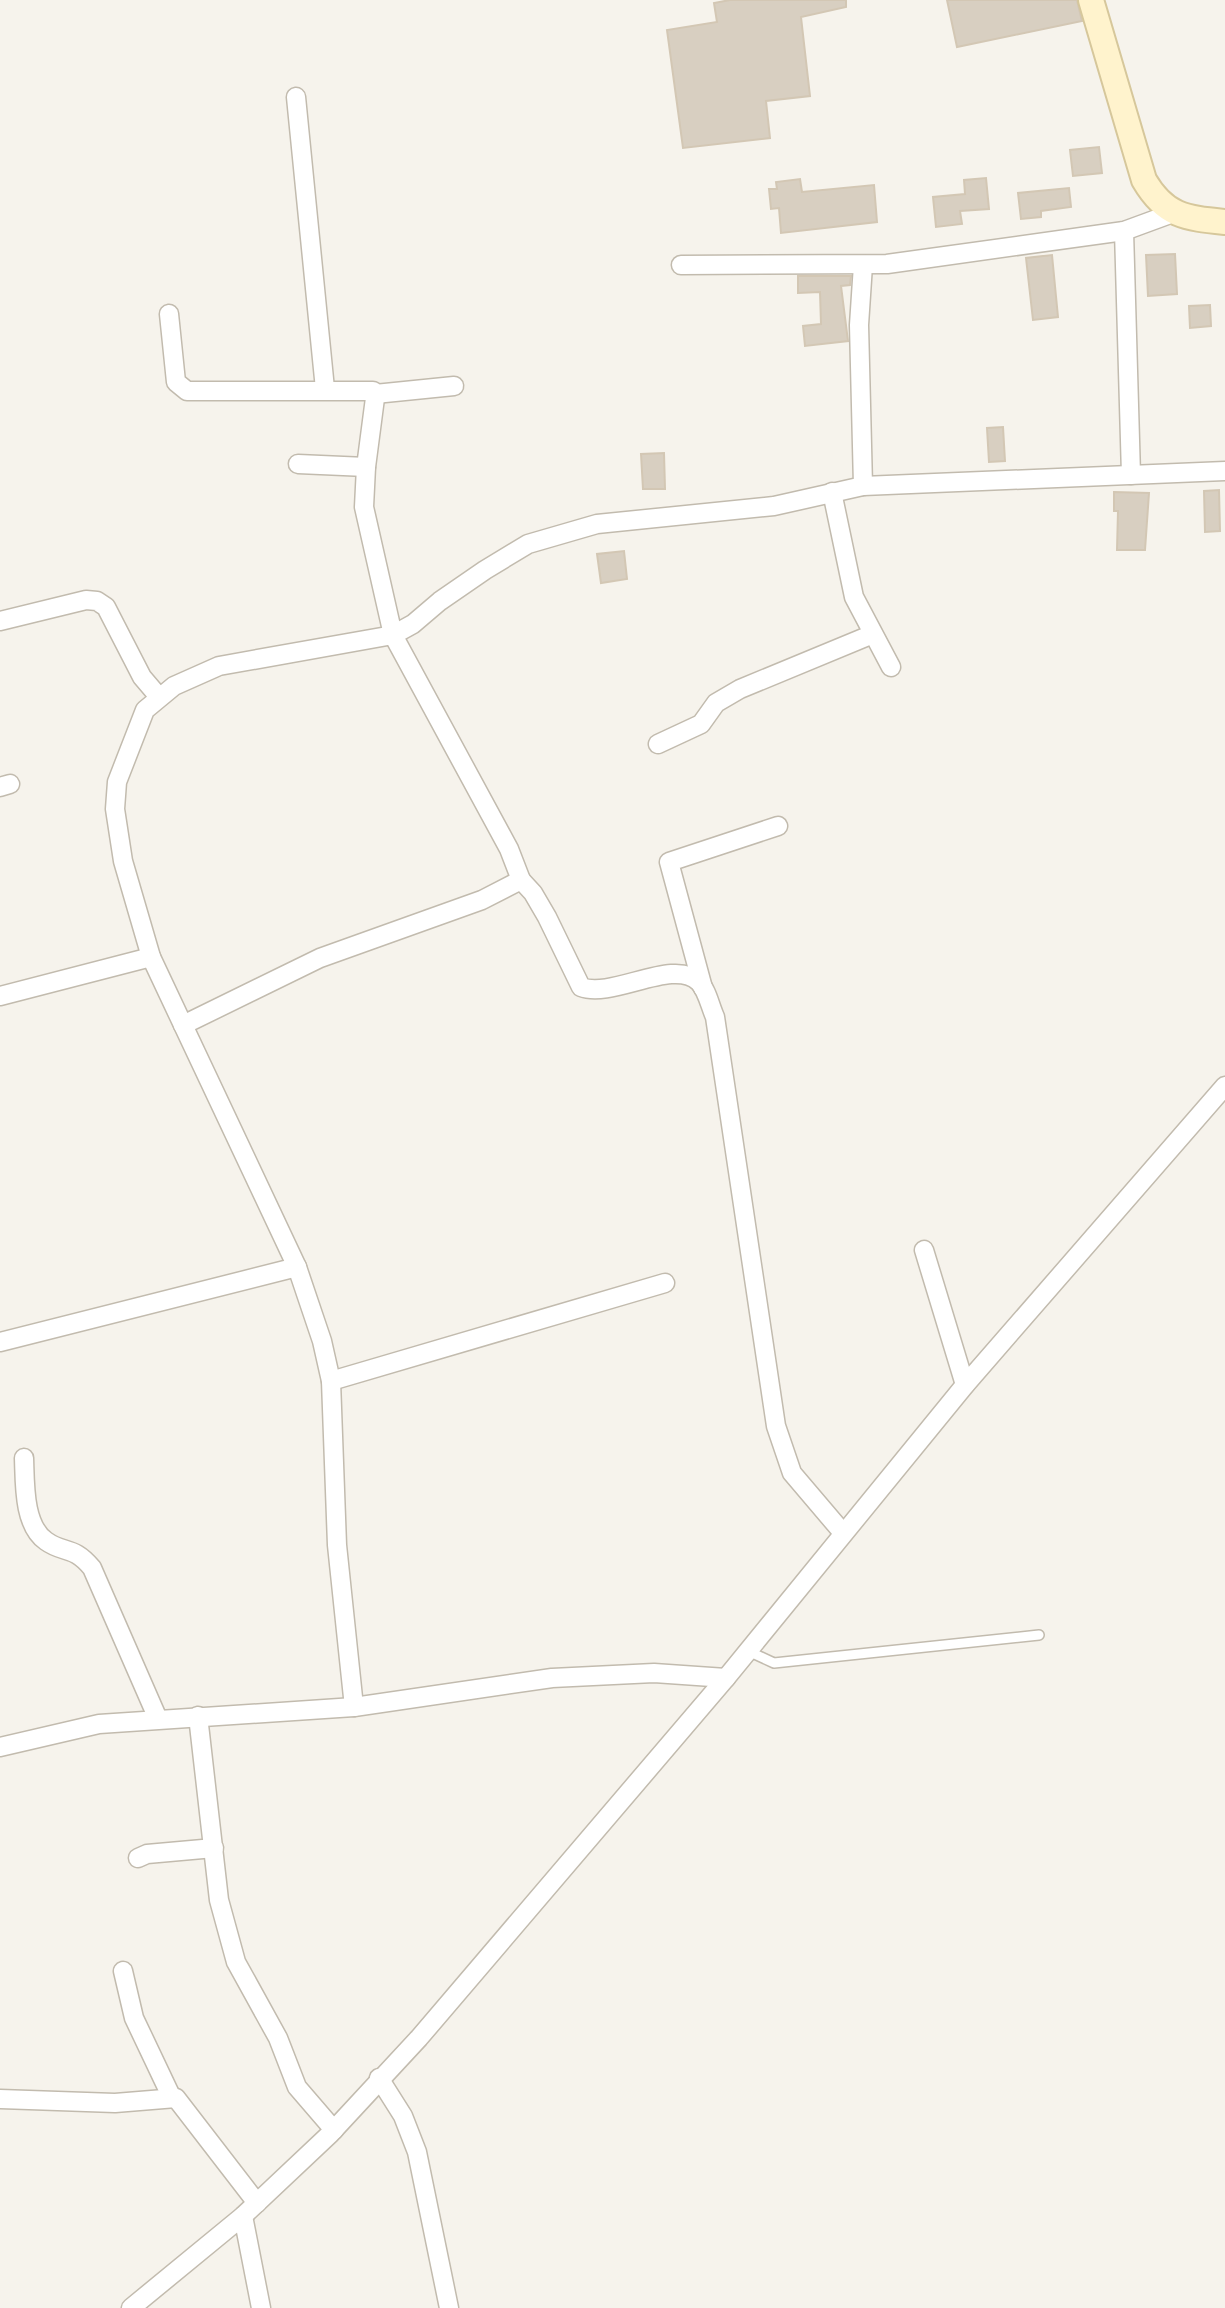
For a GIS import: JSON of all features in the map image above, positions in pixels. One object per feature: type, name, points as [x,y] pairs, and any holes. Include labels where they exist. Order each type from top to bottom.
[{"type":"street","points":[[1091,0],[1144,180],[1157,201],[1173,213],[1225,222]]},
{"type":"street","points":[[296,97],[325,389]]},
{"type":"street","points":[[681,265],[863,265],[964,255],[1124,231],[1173,213]]},
{"type":"street","points":[[1124,231],[1131,475]]},
{"type":"street","points":[[863,265],[859,325],[863,486]]},
{"type":"street","points":[[169,314],[176,382],[187,391],[371,389],[375,394],[366,467],[365,507],[393,635],[509,849],[521,880],[533,893],[547,917],[581,987],[589,990],[609,988],[658,976],[688,975],[703,988]]},
{"type":"street","points":[[375,394],[454,386]]},
{"type":"street","points":[[298,464],[366,467]]},
{"type":"street","points":[[354,1707],[337,1545],[331,1381],[322,1341],[297,1267],[151,957],[123,861],[115,810],[117,782],[145,710],[174,686],[219,666],[393,635],[413,624],[485,570],[528,544],[597,524],[774,506],[863,486],[1225,471]]},
{"type":"street","points":[[832,492],[854,597],[891,667]]},
{"type":"street","points":[[0,621],[86,600],[97,601],[106,607],[142,677],[159,698]]},
{"type":"street","points":[[657,744],[701,724],[716,703],[740,689],[873,634]]},
{"type":"street","points":[[778,826],[669,862],[703,988],[715,1017],[776,1426],[792,1473],[843,1533]]},
{"type":"street","points":[[183,1025],[320,958],[482,900],[521,880]]},
{"type":"street","points":[[0,996],[151,957]]},
{"type":"street","points":[[131,2308],[243,2216],[334,2130],[505,1939],[726,1678],[965,1385],[1225,1086]]},
{"type":"street","points":[[924,1250],[965,1385]]},
{"type":"street","points":[[0,1342],[297,1267]]},
{"type":"street","points":[[331,1381],[665,1283]]},
{"type":"street","points":[[24,1458],[28,1502],[37,1531],[46,1541],[75,1550],[92,1568],[158,1719]]},
{"type":"street","points":[[0,1747],[99,1724],[354,1707],[552,1678],[654,1673],[726,1678]]},
{"type":"street","points":[[198,1716],[219,1900],[236,1962],[278,2038],[297,2087],[334,2130]]},
{"type":"street","points":[[138,1858],[147,1854],[214,1847]]},
{"type":"street","points":[[123,1971],[134,2018],[171,2096]]},
{"type":"street","points":[[379,2078],[403,2116],[417,2152],[449,2308]]},
{"type":"street","points":[[0,2099],[115,2103],[171,2096],[180,2100],[257,2203]]},
{"type":"street","points":[[243,2216],[261,2308]]},
{"type":"lane","points":[[748,1651],[774,1664],[1039,1635]]},
{"type":"building","points":[[730,0],[846,0],[846,7],[801,17],[810,96],[766,101],[770,138],[683,148],[667,30],[717,22],[714,3]]},
{"type":"building","points":[[947,0],[1077,0],[1082,21],[957,47]]},
{"type":"building","points":[[1099,147],[1102,173],[1073,176],[1070,150]]},
{"type":"building","points":[[986,178],[989,209],[960,211],[962,224],[936,227],[933,197],[965,194],[964,180]]},
{"type":"building","points":[[800,179],[802,192],[874,185],[877,222],[781,233],[779,208],[771,209],[769,189],[777,189],[776,182]]},
{"type":"building","points":[[1069,188],[1071,207],[1041,211],[1041,217],[1021,219],[1018,193]]},
{"type":"building","points":[[1175,254],[1177,294],[1148,296],[1146,255]]},
{"type":"building","points":[[1052,255],[1058,317],[1033,320],[1026,258]]},
{"type":"building","points":[[798,276],[851,276],[850,285],[841,286],[848,341],[805,346],[803,326],[821,324],[820,292],[798,293]]},
{"type":"building","points":[[1210,305],[1211,326],[1190,328],[1189,306]]},
{"type":"building","points":[[1003,427],[1005,461],[989,462],[987,428]]},
{"type":"building","points":[[664,453],[665,489],[643,489],[641,454]]},
{"type":"building","points":[[1219,490],[1220,531],[1205,532],[1204,491]]},
{"type":"building","points":[[1114,492],[1149,493],[1145,550],[1117,550],[1118,511],[1114,511]]},
{"type":"building","points":[[624,551],[627,579],[601,583],[597,554]]}]
